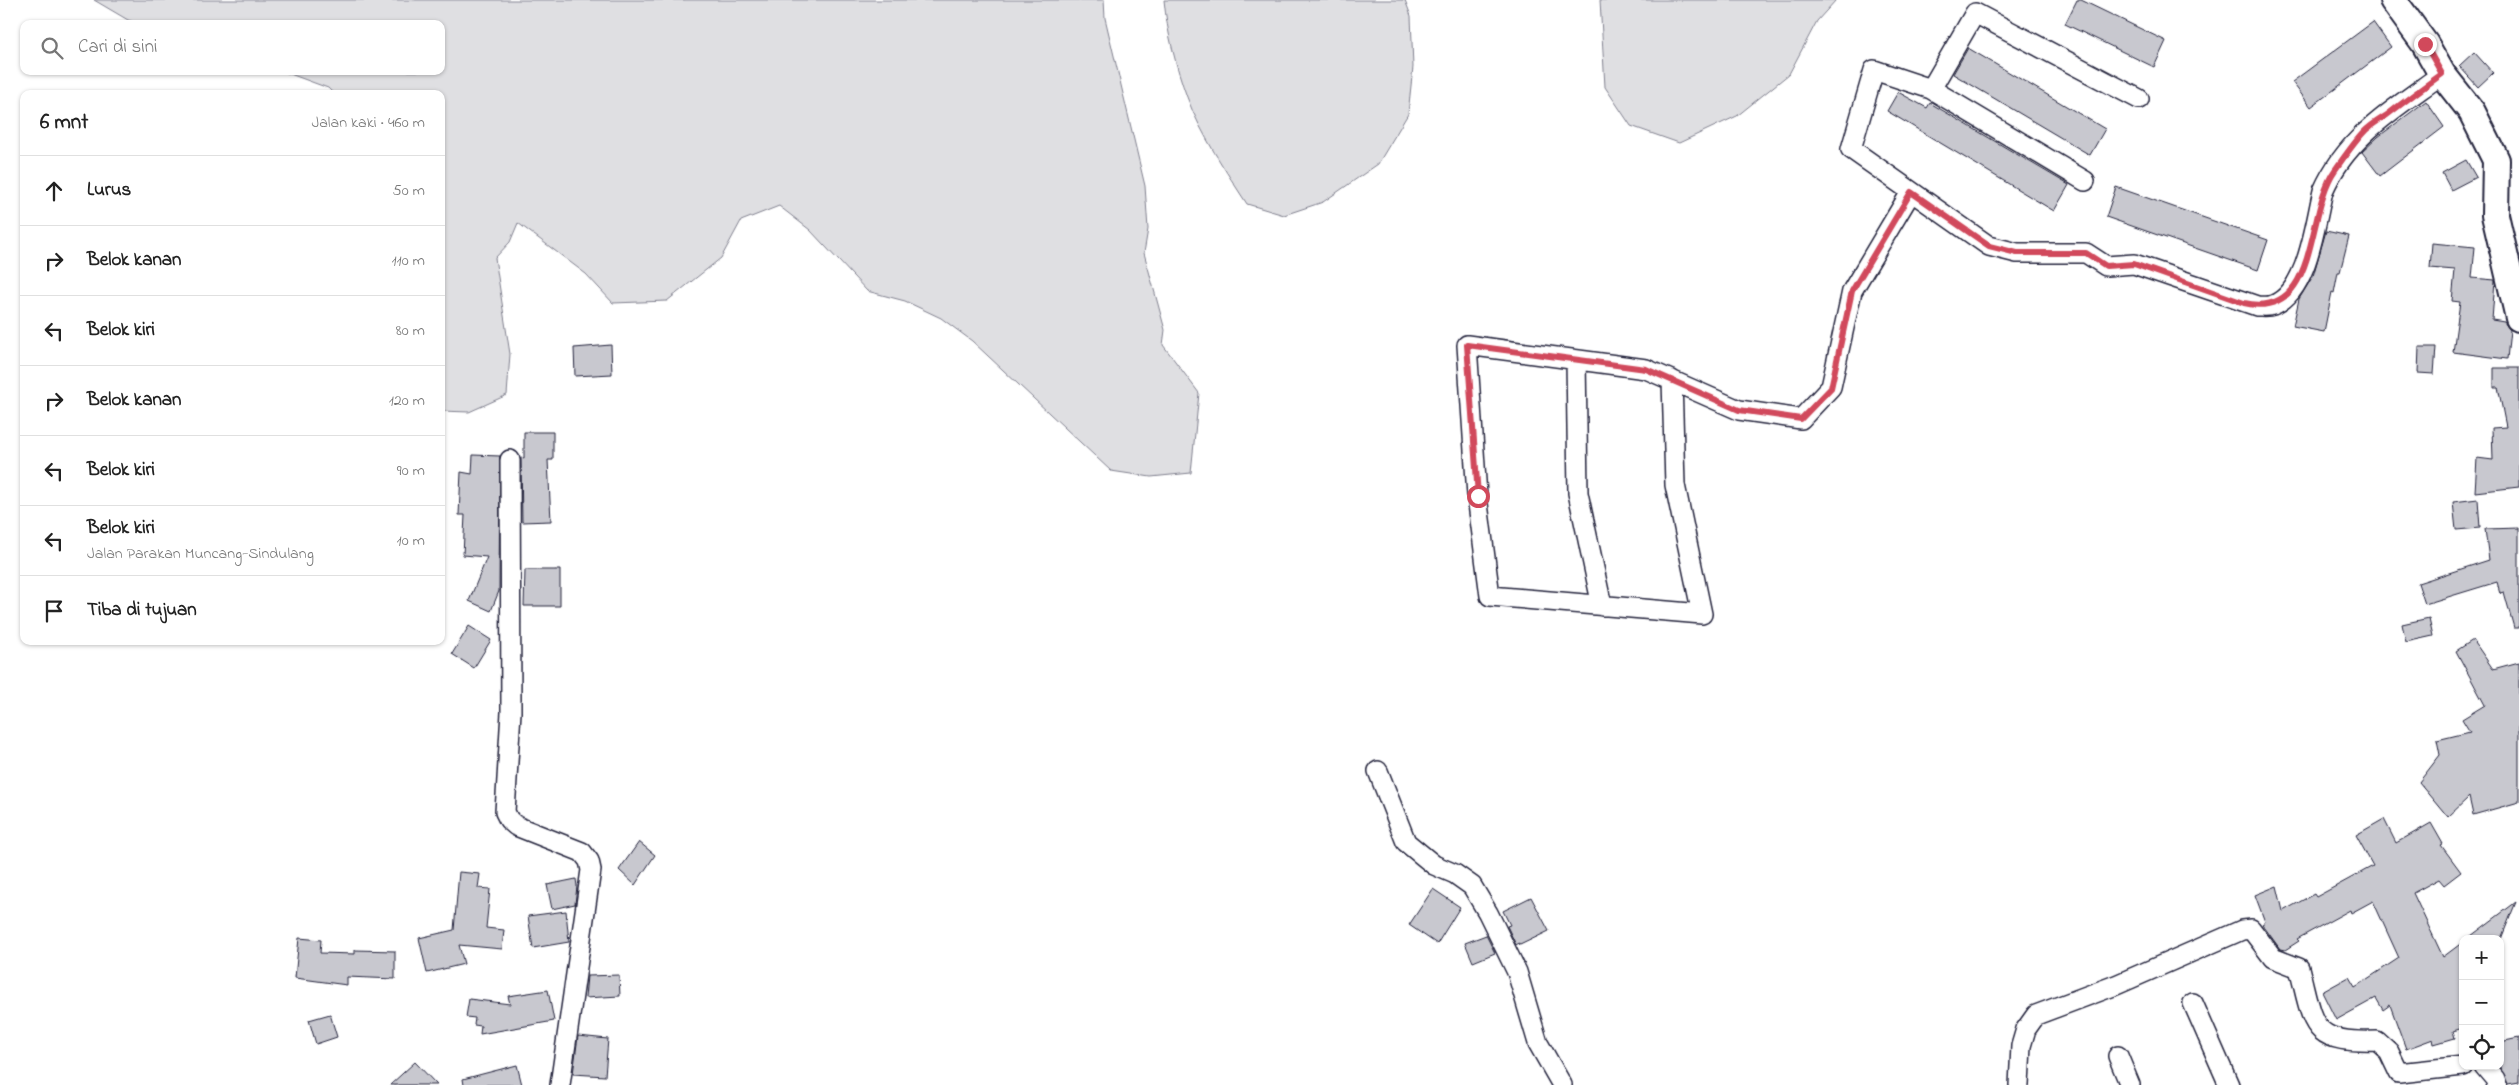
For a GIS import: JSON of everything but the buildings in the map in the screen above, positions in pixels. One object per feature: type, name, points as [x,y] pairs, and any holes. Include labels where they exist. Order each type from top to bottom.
[{"type":"street","points":[[2393,0],[2442,74],[2472,112],[2496,160],[2495,215],[2519,318]]},
{"type":"street","points":[[1931,89],[1975,13],[2139,99]]},
{"type":"street","points":[[2085,181],[1931,89],[1874,70],[1851,149],[1989,246],[2017,253],[2086,253],[2106,266],[2134,264],[2257,306],[2272,305],[2284,298],[2296,286],[2303,270],[2323,191],[2336,168],[2364,132],[2442,74]]},
{"type":"street","points":[[1672,380],[1675,485],[1702,614],[1490,596],[1478,496],[1467,345],[1646,369],[1672,380],[1739,410],[1801,419],[1831,388],[1852,291],[1911,192]]},
{"type":"street","points":[[1576,360],[1578,493],[1602,606]]},
{"type":"street","points":[[510,460],[511,712],[505,812],[509,820],[516,826],[582,852],[589,861],[590,870],[560,1085]]},
{"type":"street","points":[[1378,771],[1406,842],[1434,865],[1455,874],[1472,886],[1488,913],[1517,972],[1538,1043],[1562,1085]]},
{"type":"street","points":[[2019,1085],[2021,1046],[2026,1029],[2036,1014],[2116,985],[2242,930],[2251,929],[2273,958],[2299,968],[2312,1017],[2325,1035],[2361,1042],[2377,1041],[2389,1052],[2399,1073],[2459,1066]]},
{"type":"street","points":[[2193,1003],[2229,1085]]},
{"type":"street","points":[[2118,1056],[2130,1085]]},
{"type":"street","points":[[2489,1070],[2497,1085]]},
{"type":"shaded area","points":[[94,0],[1104,0],[1105,18],[1145,186],[1148,229],[1144,253],[1165,330],[1163,345],[1199,393],[1191,473],[1151,477],[1111,471],[972,341],[941,318],[905,301],[867,291],[810,230],[779,206],[741,221],[721,258],[667,301],[613,303],[586,274],[518,223],[510,242],[495,258],[510,354],[507,395],[469,412],[445,411],[445,90],[330,90],[293,75],[445,75],[445,20],[128,20]]},
{"type":"shaded area","points":[[1164,0],[1405,0],[1411,16],[1413,67],[1408,114],[1378,164],[1323,202],[1284,215],[1247,204],[1214,152],[1192,111],[1172,49]]},
{"type":"shaded area","points":[[1600,0],[1836,0],[1817,21],[1789,74],[1737,116],[1679,143],[1631,126],[1605,87]]},
{"type":"route","points":[[1478,496],[1467,345],[1646,369],[1739,410],[1801,419],[1831,388],[1852,291],[1911,192],[1989,246],[2017,253],[2086,253],[2106,266],[2134,264],[2244,303],[2257,306],[2272,305],[2284,298],[2296,286],[2303,270],[2323,191],[2328,179],[2336,168],[2364,132],[2442,74],[2425,44]]}]
